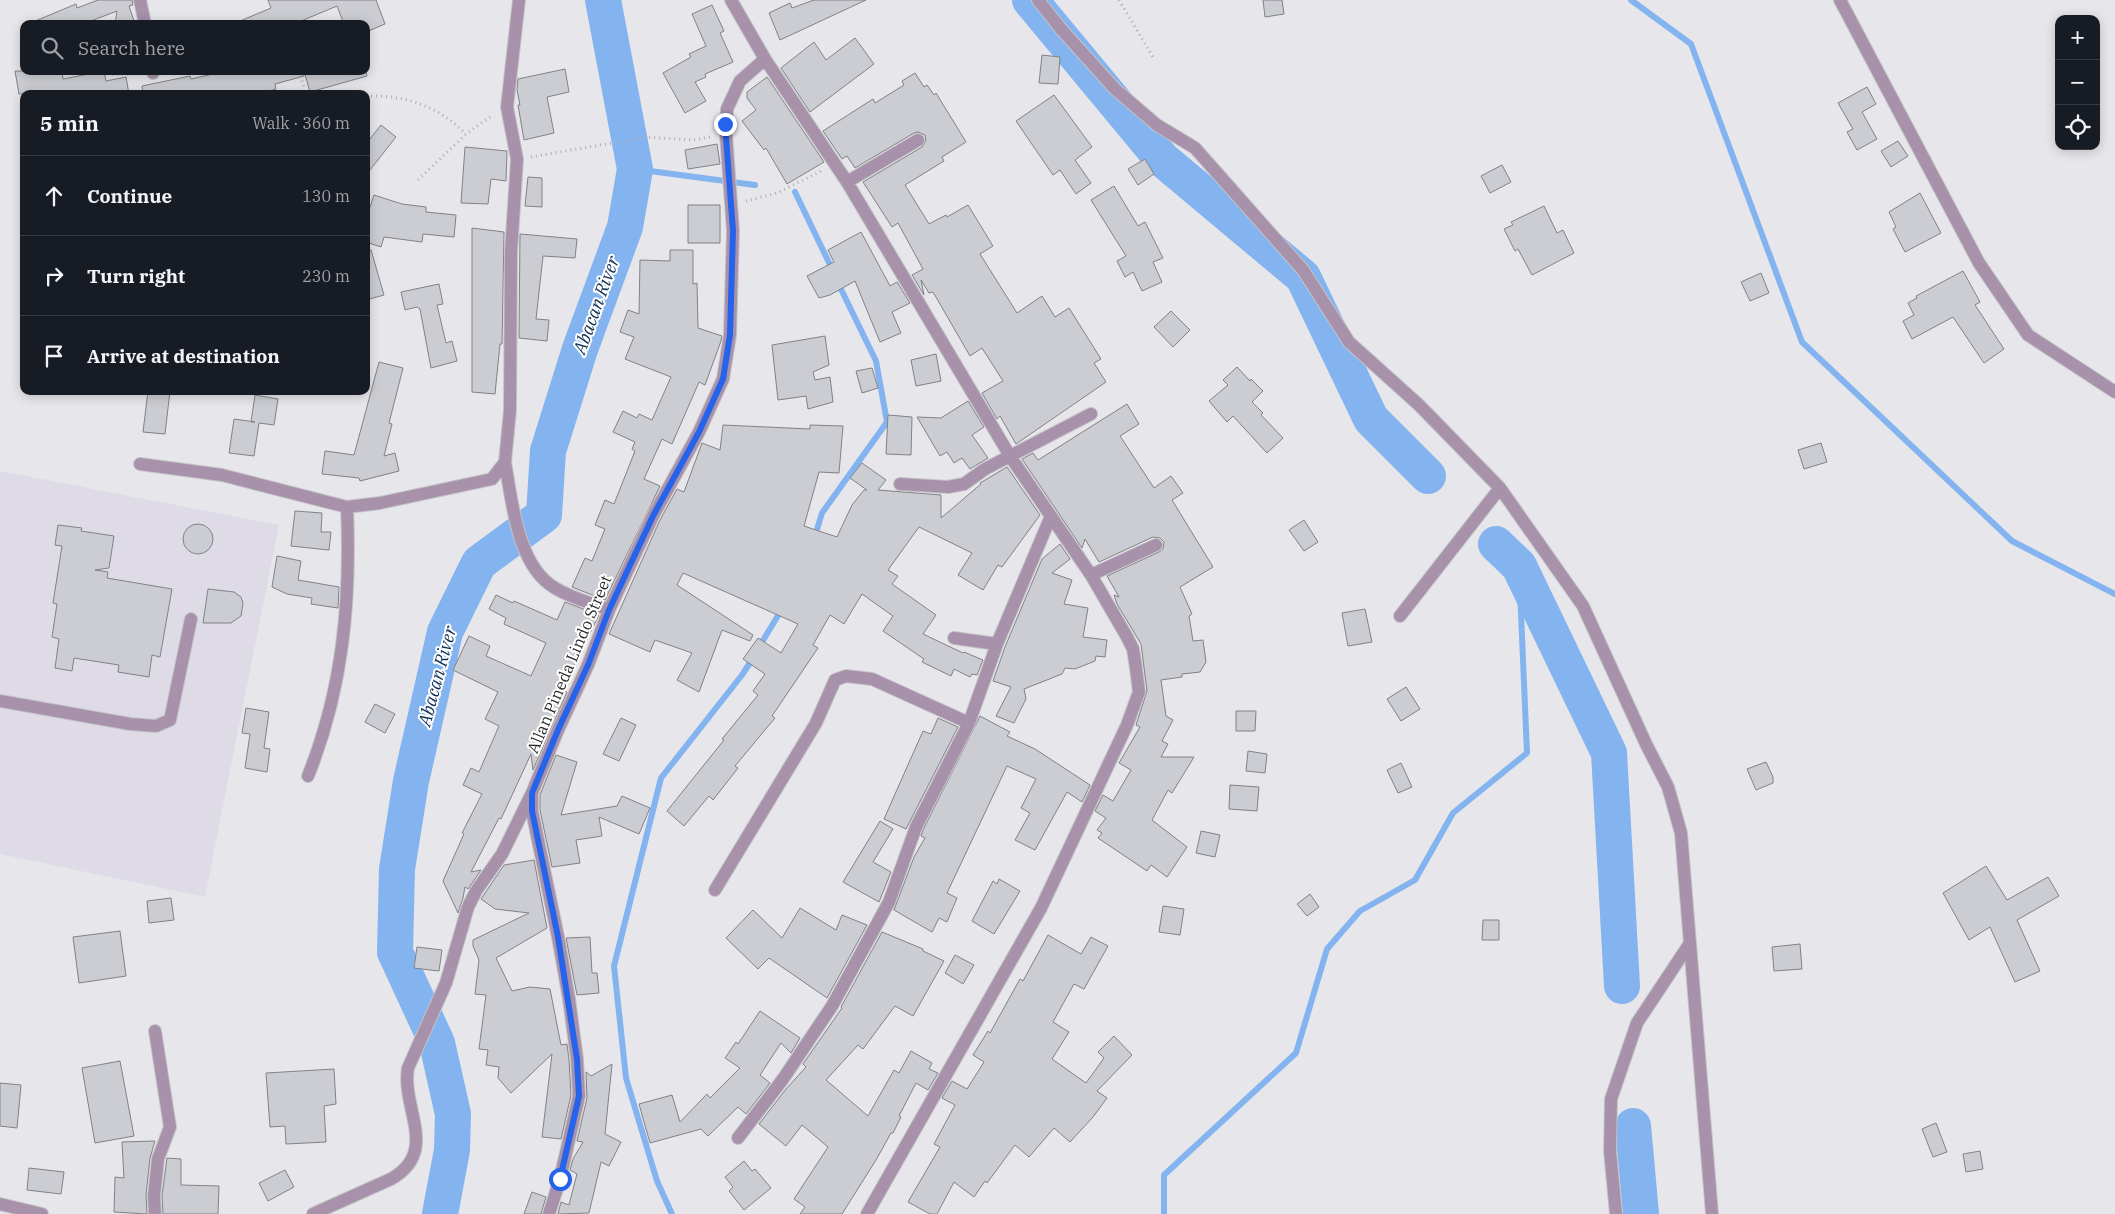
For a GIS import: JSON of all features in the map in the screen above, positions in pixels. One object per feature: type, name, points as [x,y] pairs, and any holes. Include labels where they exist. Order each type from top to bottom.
[{"type":"street","points":[[140,0],[144,20]]},
{"type":"street","points":[[519,0],[507,107],[523,158],[510,252],[510,410],[505,462],[516,522],[523,546],[537,572],[556,589],[609,610]]},
{"type":"street","points":[[731,0],[765,59],[847,182],[1010,456],[1092,575],[1133,650],[1139,692],[1127,725],[1041,908],[867,1214]]},
{"type":"street","points":[[1038,0],[1061,29],[1115,89],[1157,125],[1195,148],[1302,270],[1349,342],[1419,405],[1500,488],[1583,606],[1668,788],[1681,833],[1712,1214]]},
{"type":"street","points":[[1840,0],[1979,263],[2028,335],[2115,392]]},
{"type":"street","name":"Allan Pineda Lindo Street","points":[[313,1214],[402,1173],[414,1155],[417,1130],[406,1080],[412,1057],[440,996],[468,907],[476,891],[502,854],[532,793],[588,665],[609,610],[653,516],[699,432],[723,379],[730,335],[732,205],[726,134],[727,109],[740,81],[765,59]]},
{"type":"street","points":[[847,182],[918,140]]},
{"type":"street","points":[[900,484],[948,487],[964,484],[985,469],[995,466],[1010,456],[1091,414]]},
{"type":"street","points":[[140,464],[222,475],[347,508],[380,503],[492,478],[505,462]]},
{"type":"street","points":[[1400,616],[1500,488]]},
{"type":"street","points":[[308,776],[328,722],[344,640],[349,548],[347,508]]},
{"type":"street","points":[[738,1138],[783,1079],[837,998],[889,902],[916,827],[969,722],[997,644],[1051,516]]},
{"type":"street","points":[[1092,575],[1156,545]]},
{"type":"street","points":[[0,701],[130,724],[156,726],[170,720],[191,619]]},
{"type":"street","points":[[954,638],[997,644]]},
{"type":"street","points":[[715,890],[816,723],[835,680],[846,676],[872,679],[969,722]]},
{"type":"street","points":[[532,793],[532,811],[558,937],[568,999],[577,1059],[579,1096],[560,1179],[549,1214]]},
{"type":"street","points":[[1616,1214],[1610,1151],[1611,1099],[1637,1023],[1690,943]]},
{"type":"street","points":[[155,1031],[170,1127],[158,1159],[154,1196],[155,1214]]},
{"type":"street","points":[[0,1204],[42,1214]]},
{"type":"path","points":[[1119,0],[1153,57]]},
{"type":"path","points":[[300,75],[305,90]]},
{"type":"path","points":[[370,96],[409,100],[429,106],[454,123],[466,134]]},
{"type":"path","points":[[418,180],[466,134],[507,107]]},
{"type":"path","points":[[523,158],[646,136],[694,140],[726,134]]},
{"type":"path","points":[[732,205],[778,193],[835,164]]},
{"type":"shaded area","points":[[0,471],[279,525],[205,897],[0,854]]},
{"type":"building","points":[[98,0],[132,0],[133,5],[129,6],[134,20],[116,20],[117,11],[93,20],[38,20],[76,4],[77,8]]},
{"type":"building","points":[[268,0],[376,0],[385,24],[370,30],[370,20],[342,20],[337,6],[304,20],[242,20],[271,8]]},
{"type":"building","points":[[814,0],[866,0],[780,40],[769,13],[790,3],[792,8]]},
{"type":"building","points":[[1263,0],[1282,0],[1284,14],[1265,17]]},
{"type":"building","points":[[712,5],[724,31],[720,33],[733,62],[705,74],[706,77],[695,82],[706,101],[685,113],[663,73],[691,57],[689,54],[706,46],[692,14]]},
{"type":"building","points":[[855,38],[874,64],[810,112],[781,68],[814,42],[826,60]]},
{"type":"building","points":[[1042,55],[1060,57],[1058,84],[1039,83]]},
{"type":"building","points":[[565,69],[569,92],[547,97],[554,133],[524,140],[518,105],[520,105],[517,90],[518,79]]},
{"type":"building","points":[[15,71],[20,71],[20,75],[62,75],[63,79],[84,75],[105,75],[106,81],[126,77],[128,90],[20,90],[19,94]]},
{"type":"building","points":[[915,73],[924,87],[927,85],[934,95],[936,93],[966,142],[942,157],[944,161],[905,185],[929,224],[946,215],[947,217],[968,205],[993,246],[980,254],[1017,313],[1042,296],[1055,317],[1069,308],[1101,359],[1094,363],[1106,382],[1016,444],[1000,416],[997,419],[982,393],[1003,381],[982,348],[970,356],[933,292],[929,293],[921,280],[924,295],[912,275],[923,269],[898,223],[892,227],[863,182],[922,147],[926,140],[925,135],[918,132],[914,133],[855,168],[847,156],[842,159],[823,131],[873,99],[875,103],[904,85],[902,81]]},
{"type":"building","points":[[208,75],[304,75],[275,84],[276,89],[273,90],[142,90],[142,86],[190,76],[191,79]]},
{"type":"building","points":[[305,75],[367,75],[317,90],[309,90]]},
{"type":"building","points":[[767,77],[824,162],[787,184],[766,148],[764,150],[742,121],[756,110],[747,98],[747,92]]},
{"type":"building","points":[[1867,87],[1876,104],[1862,112],[1877,139],[1857,150],[1847,132],[1853,129],[1838,103]]},
{"type":"building","points":[[1054,95],[1092,147],[1075,160],[1091,183],[1076,194],[1060,170],[1053,175],[1016,121]]},
{"type":"building","points":[[381,125],[396,137],[370,170],[370,139]]},
{"type":"building","points":[[1898,141],[1908,156],[1891,167],[1881,151]]},
{"type":"building","points":[[717,144],[720,164],[688,169],[685,150]]},
{"type":"building","points":[[465,147],[507,151],[506,181],[491,179],[488,204],[461,203]]},
{"type":"building","points":[[1145,159],[1154,174],[1138,185],[1128,169]]},
{"type":"building","points":[[1502,165],[1511,182],[1490,193],[1481,176]]},
{"type":"building","points":[[528,177],[542,178],[542,207],[525,206]]},
{"type":"building","points":[[1114,186],[1138,226],[1145,222],[1163,258],[1153,262],[1162,282],[1142,291],[1133,272],[1125,277],[1117,261],[1126,256],[1091,200]]},
{"type":"building","points":[[1920,193],[1941,233],[1905,252],[1893,229],[1896,227],[1889,212]]},
{"type":"building","points":[[374,195],[402,204],[426,207],[426,212],[456,215],[454,237],[423,234],[422,242],[384,237],[381,247],[370,243],[370,207]]},
{"type":"building","points":[[688,205],[720,205],[720,243],[688,243]]},
{"type":"building","points":[[1544,206],[1557,233],[1563,230],[1574,253],[1532,275],[1518,249],[1515,251],[1504,229],[1513,225],[1511,222]]},
{"type":"building","points":[[472,228],[504,232],[502,344],[500,344],[495,394],[472,392]]},
{"type":"building","points":[[861,232],[890,286],[897,282],[910,303],[892,312],[901,333],[880,342],[855,281],[830,295],[819,298],[807,276],[834,262],[828,250]]},
{"type":"building","points":[[520,234],[577,239],[575,258],[543,256],[536,319],[549,320],[547,341],[519,338]]},
{"type":"building","points":[[370,250],[371,250],[384,295],[370,299]]},
{"type":"building","points":[[670,250],[693,250],[693,284],[697,283],[698,328],[722,336],[705,385],[699,382],[672,444],[662,439],[644,479],[660,486],[605,600],[572,587],[585,558],[592,561],[605,529],[595,525],[605,500],[614,504],[635,451],[632,449],[635,442],[613,432],[623,411],[637,418],[639,414],[652,420],[671,377],[625,359],[634,337],[620,332],[628,310],[639,314],[640,260],[670,261]]},
{"type":"building","points":[[1963,271],[1980,302],[1975,305],[2004,349],[1984,363],[1953,317],[1912,339],[1903,321],[1914,315],[1908,303],[1917,298],[1916,296]]},
{"type":"building","points":[[1761,273],[1769,293],[1750,301],[1741,282]]},
{"type":"building","points":[[439,284],[443,304],[437,305],[446,343],[452,341],[457,361],[431,368],[420,309],[417,307],[405,310],[401,292]]},
{"type":"building","points":[[1171,311],[1190,330],[1173,347],[1154,327]]},
{"type":"building","points":[[825,336],[829,365],[813,372],[815,380],[830,377],[833,402],[808,409],[806,396],[778,400],[772,345]]},
{"type":"building","points":[[936,354],[941,381],[916,386],[911,360]]},
{"type":"building","points":[[379,362],[403,368],[389,423],[392,424],[384,456],[395,453],[399,471],[360,481],[359,478],[322,474],[325,451],[354,455]]},
{"type":"building","points":[[1237,367],[1263,391],[1252,402],[1263,413],[1261,415],[1283,438],[1267,453],[1233,416],[1227,422],[1209,401],[1228,385],[1223,380]]},
{"type":"building","points":[[872,368],[878,388],[862,393],[856,371]]},
{"type":"building","points":[[148,395],[170,395],[165,434],[143,432]]},
{"type":"building","points":[[255,395],[278,399],[274,425],[259,423],[254,456],[229,453],[234,419],[251,421]]},
{"type":"building","points":[[968,401],[984,427],[972,435],[988,458],[970,469],[962,458],[954,463],[947,452],[940,456],[917,417],[941,418]]},
{"type":"building","points":[[1127,404],[1139,424],[1120,436],[1154,488],[1171,476],[1183,493],[1172,500],[1213,567],[1180,587],[1192,614],[1189,616],[1193,641],[1203,640],[1206,662],[1200,672],[1182,674],[1182,677],[1161,680],[1166,716],[1173,720],[1162,741],[1168,744],[1161,757],[1194,757],[1172,793],[1168,790],[1152,820],[1187,847],[1167,877],[1151,865],[1147,871],[1098,838],[1102,833],[1097,830],[1106,818],[1095,811],[1103,795],[1113,801],[1131,770],[1119,763],[1140,727],[1136,725],[1147,691],[1141,644],[1117,604],[1114,595],[1119,597],[1107,576],[1159,552],[1163,549],[1164,542],[1160,538],[1153,537],[1099,562],[1085,539],[1082,548],[1022,459],[1033,453],[1038,460]]},
{"type":"building","points":[[888,415],[912,417],[911,455],[886,454]]},
{"type":"building","points":[[723,425],[810,429],[810,425],[843,426],[839,473],[819,472],[804,526],[837,537],[852,505],[864,490],[867,490],[850,478],[862,463],[886,480],[878,490],[941,495],[941,518],[980,483],[1007,467],[1040,515],[1002,567],[998,565],[983,590],[958,575],[972,553],[919,527],[888,570],[898,576],[892,584],[936,615],[923,634],[963,653],[983,660],[977,675],[972,674],[970,677],[954,669],[951,676],[922,662],[924,659],[883,631],[893,616],[862,594],[844,624],[830,615],[813,645],[818,648],[772,716],[775,718],[735,766],[738,768],[713,800],[709,796],[684,826],[667,811],[758,695],[753,691],[765,674],[743,659],[758,638],[781,653],[798,624],[683,573],[677,585],[753,635],[750,641],[722,630],[699,692],[677,680],[692,653],[655,640],[650,652],[609,634],[660,520],[677,489],[684,492],[702,443],[720,450]]},
{"type":"building","points":[[1821,443],[1827,462],[1804,469],[1798,450]]},
{"type":"building","points":[[295,511],[322,513],[321,532],[331,532],[329,550],[291,546]]},
{"type":"building","points":[[1304,520],[1318,542],[1304,551],[1289,530]]},
{"type":"building","points":[[198,524],[209,528],[213,539],[209,550],[198,554],[187,550],[183,539],[187,528]]},
{"type":"building","points":[[58,525],[82,528],[81,531],[114,536],[109,568],[95,570],[108,572],[107,578],[172,589],[160,657],[152,655],[149,677],[118,672],[119,665],[74,658],[72,671],[55,668],[59,639],[52,637],[57,604],[53,603],[62,546],[55,545]]},
{"type":"building","points":[[1060,544],[1070,559],[1052,573],[1072,580],[1064,604],[1088,608],[1083,637],[1107,640],[1105,657],[1096,656],[1095,661],[1075,669],[1065,668],[1062,674],[1024,689],[1026,699],[1014,723],[996,716],[1011,687],[993,681],[1005,647],[1042,559]]},
{"type":"building","points":[[277,556],[301,561],[298,580],[339,587],[338,608],[311,604],[312,598],[287,594],[272,587]]},
{"type":"building","points":[[208,589],[234,592],[241,597],[243,603],[241,616],[231,623],[203,623]]},
{"type":"building","points":[[496,595],[557,620],[565,602],[599,615],[562,690],[567,692],[533,770],[531,754],[501,819],[499,818],[471,872],[481,870],[468,889],[465,887],[458,913],[443,881],[464,834],[462,833],[482,794],[463,785],[471,768],[479,772],[499,726],[485,719],[498,692],[453,670],[469,636],[490,646],[486,656],[531,676],[546,643],[504,624],[506,618],[489,609]]},
{"type":"building","points":[[1365,609],[1372,642],[1348,646],[1342,613]]},
{"type":"building","points":[[1406,687],[1420,709],[1401,721],[1387,699]]},
{"type":"building","points":[[375,704],[395,714],[385,733],[365,722]]},
{"type":"building","points":[[246,708],[269,712],[264,748],[270,749],[267,772],[245,768],[250,734],[242,733]]},
{"type":"building","points":[[1236,711],[1256,711],[1255,731],[1236,731]]},
{"type":"building","points":[[980,716],[1010,732],[1007,736],[1035,749],[1090,785],[1082,802],[1067,792],[1035,850],[1015,840],[1030,813],[1021,808],[1036,779],[1007,766],[947,893],[957,898],[947,922],[939,918],[932,932],[894,910],[914,857],[925,838],[921,836],[923,830]]},
{"type":"building","points":[[621,718],[636,725],[619,761],[603,754]]},
{"type":"building","points":[[938,718],[958,727],[906,829],[884,819],[923,731],[931,734]]},
{"type":"building","points":[[1248,751],[1267,754],[1265,773],[1246,771]]},
{"type":"building","points":[[556,755],[577,762],[561,815],[617,806],[622,796],[650,808],[639,834],[599,817],[602,836],[576,840],[580,863],[552,867],[540,810],[540,795]]},
{"type":"building","points":[[1766,762],[1773,777],[1773,783],[1756,790],[1747,769]]},
{"type":"building","points":[[1401,763],[1412,787],[1398,793],[1387,770]]},
{"type":"building","points":[[1230,785],[1259,787],[1257,811],[1229,809]]},
{"type":"building","points":[[880,821],[893,829],[873,862],[891,872],[879,902],[843,882]]},
{"type":"building","points":[[1201,831],[1220,835],[1215,857],[1196,853]]},
{"type":"building","points":[[534,860],[547,928],[496,958],[512,991],[530,987],[550,989],[561,1045],[567,1044],[569,1060],[571,1095],[561,1139],[542,1137],[552,1054],[511,1093],[498,1078],[499,1067],[486,1065],[488,1050],[479,1049],[486,995],[475,994],[479,960],[473,946],[473,940],[529,913],[495,909],[481,899],[504,865]]},
{"type":"building","points":[[1986,866],[2007,900],[2048,877],[2059,896],[2017,920],[2040,971],[2015,982],[1990,927],[1969,940],[1943,893]]},
{"type":"building","points":[[999,879],[1020,891],[994,934],[972,921],[993,881],[997,884]]},
{"type":"building","points":[[1310,894],[1319,907],[1307,916],[1297,904]]},
{"type":"building","points":[[171,898],[174,920],[149,923],[147,901]]},
{"type":"building","points":[[1163,906],[1184,909],[1180,935],[1159,932]]},
{"type":"building","points":[[800,908],[836,930],[842,915],[867,925],[827,998],[769,958],[758,969],[726,938],[753,910],[782,938]]},
{"type":"building","points":[[1483,920],[1499,920],[1499,940],[1482,940]]},
{"type":"building","points":[[120,931],[126,976],[79,983],[73,937]]},
{"type":"building","points":[[882,932],[923,949],[923,951],[944,961],[913,1016],[895,1006],[863,1049],[858,1045],[826,1080],[868,1116],[894,1070],[899,1073],[911,1051],[932,1063],[929,1069],[938,1073],[928,1090],[916,1083],[899,1116],[901,1117],[893,1133],[891,1133],[842,1214],[800,1214],[805,1207],[794,1199],[828,1147],[802,1125],[786,1146],[759,1124],[806,1067],[803,1064],[842,1008]]},
{"type":"building","points":[[1048,935],[1081,954],[1091,937],[1108,946],[1084,989],[1074,984],[1053,1022],[1069,1032],[1052,1059],[1086,1083],[1104,1058],[1098,1052],[1114,1036],[1132,1055],[1097,1091],[1107,1098],[1093,1117],[1070,1142],[1054,1128],[1029,1157],[1015,1145],[987,1183],[985,1181],[974,1197],[954,1182],[937,1214],[930,1214],[908,1202],[940,1147],[934,1144],[955,1105],[942,1098],[952,1081],[967,1089],[984,1062],[973,1055],[988,1031],[990,1033],[1020,979],[1023,981]]},
{"type":"building","points":[[590,937],[592,973],[597,973],[599,993],[577,995],[566,938]]},
{"type":"building","points":[[1800,944],[1802,969],[1774,971],[1772,947]]},
{"type":"building","points":[[417,947],[442,950],[439,971],[414,968]]},
{"type":"building","points":[[955,955],[974,965],[963,984],[945,973]]},
{"type":"building","points":[[760,1011],[800,1038],[791,1053],[781,1043],[760,1075],[770,1083],[746,1114],[738,1107],[708,1136],[701,1129],[650,1143],[639,1104],[672,1095],[680,1122],[707,1094],[710,1098],[740,1068],[725,1058],[736,1042],[738,1044]]},
{"type":"building","points":[[120,1061],[134,1136],[95,1143],[82,1068]]},
{"type":"building","points":[[612,1064],[605,1134],[621,1142],[609,1166],[601,1162],[589,1213],[558,1214],[561,1202],[569,1205],[577,1174],[570,1170],[573,1159],[583,1142],[577,1141],[587,1098],[586,1072],[591,1076]]},
{"type":"building","points":[[334,1069],[336,1104],[324,1106],[326,1142],[286,1144],[285,1126],[270,1127],[266,1073]]},
{"type":"building","points":[[0,1083],[21,1085],[17,1128],[0,1126]]},
{"type":"building","points":[[1936,1123],[1947,1152],[1933,1157],[1922,1129]]},
{"type":"building","points":[[155,1141],[150,1158],[146,1195],[147,1214],[114,1212],[115,1177],[124,1178],[122,1142]]},
{"type":"building","points":[[1980,1151],[1983,1169],[1966,1172],[1963,1154]]},
{"type":"building","points":[[167,1158],[181,1159],[181,1185],[219,1186],[218,1214],[163,1214],[162,1196]]},
{"type":"building","points":[[744,1161],[752,1171],[755,1169],[771,1188],[744,1210],[729,1191],[733,1187],[725,1177]]},
{"type":"building","points":[[29,1168],[64,1172],[61,1194],[27,1190]]},
{"type":"building","points":[[285,1170],[294,1187],[268,1201],[259,1183]]},
{"type":"building","points":[[532,1192],[546,1197],[541,1214],[524,1214]]},
{"type":"waterway","name":"Abacan River","points":[[440,1214],[452,1150],[453,1114],[437,1043],[395,952],[397,869],[411,781],[445,632],[479,563],[544,515],[548,451],[580,349],[625,227],[635,169],[603,0]]},
{"type":"waterway","points":[[1030,0],[1162,159],[1303,277],[1371,419],[1428,476]]},
{"type":"waterway","points":[[1631,0],[1691,44],[1802,342],[2012,541],[2115,594]]},
{"type":"waterway","points":[[635,169],[755,185]]},
{"type":"waterway","points":[[795,192],[833,271]]},
{"type":"waterway","points":[[815,536],[822,513],[887,422],[876,361],[838,283]]},
{"type":"waterway","points":[[1496,544],[1519,566],[1609,753],[1622,986]]},
{"type":"waterway","points":[[1164,1214],[1164,1175],[1296,1053],[1327,949],[1360,911],[1415,880],[1453,813],[1527,753],[1519,566]]},
{"type":"waterway","points":[[759,647],[782,609]]},
{"type":"waterway","points":[[672,1214],[657,1181],[626,1078],[614,966],[661,778],[742,675],[753,658]]},
{"type":"waterway","points":[[1633,1126],[1641,1214]]},
{"type":"route","points":[[560,1179],[579,1096],[577,1059],[558,937],[532,811],[532,793],[588,665],[609,610],[653,516],[699,432],[723,379],[728,358],[730,335],[733,231],[725,124]]}]
